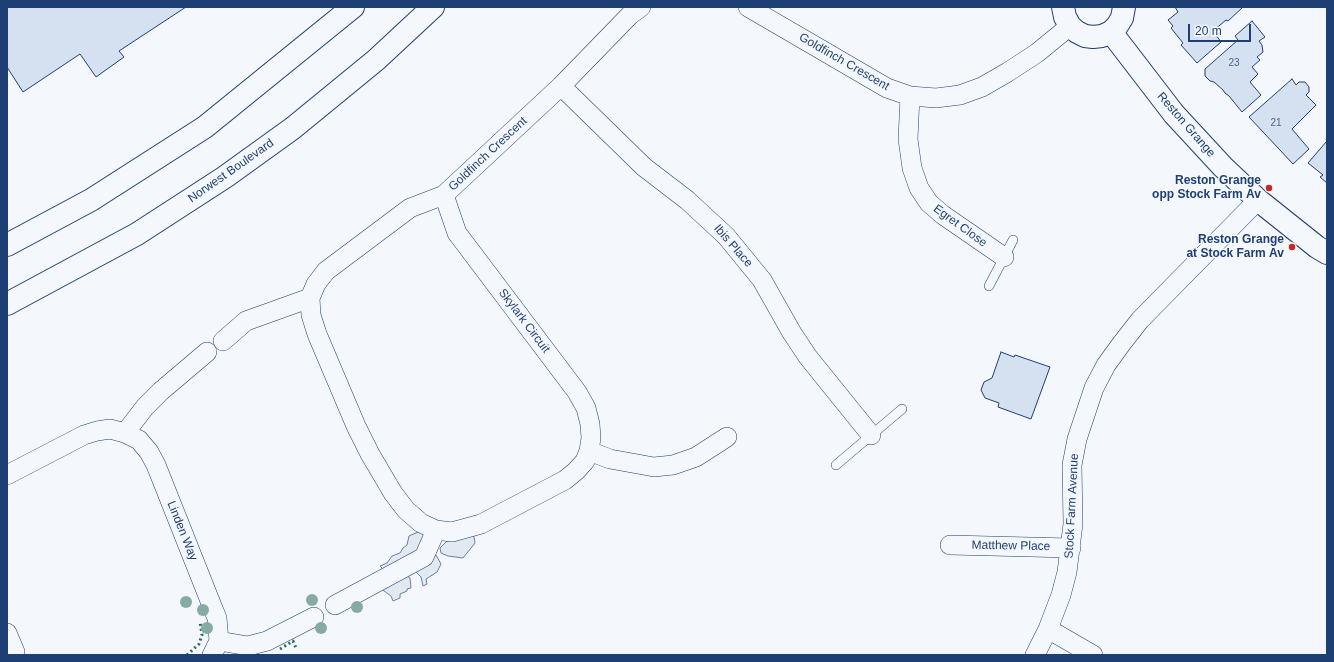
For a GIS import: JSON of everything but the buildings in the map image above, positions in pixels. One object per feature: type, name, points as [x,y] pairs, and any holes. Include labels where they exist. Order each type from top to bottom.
[{"type":"main road","points":[[7,245],[91,200],[205,127],[353,7]]},
{"type":"main road","name":"Norwest Boulevard","points":[[7,304],[137,234],[225,177],[293,128],[376,60],[433,7]]},
{"type":"main road","points":[[1066,17],[1077,32],[1085,36],[1102,36],[1117,26],[1122,18],[1124,7]]},
{"type":"main road","name":"Reston Grange","points":[[1110,32],[1174,114],[1222,167],[1258,200],[1317,247],[1327,253]]},
{"type":"street","name":"Goldfinch Crescent","points":[[310,298],[316,284],[326,271],[410,208],[444,196],[561,86],[630,15],[641,7]]},
{"type":"street","name":"Goldfinch Crescent","points":[[748,7],[887,88],[910,96],[936,98],[960,95],[982,87],[1008,72],[1037,53],[1066,17]]},
{"type":"street","name":"Ibis Place","points":[[561,86],[644,167],[699,210],[726,236],[762,280],[792,333],[808,356],[871,435]]},
{"type":"street","name":"Egret Close","points":[[910,96],[908,139],[912,168],[919,188],[929,203],[943,216],[1004,257]]},
{"type":"street","name":"Skylark Circuit","points":[[310,298],[311,315],[317,334],[341,392],[370,454],[393,493],[406,510],[421,523],[436,530],[452,532],[474,526],[554,487],[565,480],[585,461],[589,451],[592,438],[586,408],[577,392],[457,233],[444,196]]},
{"type":"street","name":"Stock Farm Avenue","points":[[1035,655],[1048,629],[1061,595],[1067,572],[1073,524],[1072,465],[1076,439],[1094,388],[1103,371],[1140,320],[1258,200]]},
{"type":"street","points":[[223,341],[246,321],[310,298]]},
{"type":"street","points":[[125,433],[145,407],[206,352]]},
{"type":"street","name":"Linden Way","points":[[7,475],[84,435],[110,429],[125,433],[139,440],[149,452],[156,465],[217,618],[216,648],[248,646],[267,641],[314,617]]},
{"type":"street","points":[[589,451],[610,459],[654,467],[673,465],[696,457],[727,437]]},
{"type":"street","points":[[335,605],[424,557],[436,530]]},
{"type":"street","name":"Matthew Place","points":[[950,545],[1071,548]]},
{"type":"street","points":[[1048,629],[1093,655]]},
{"type":"street","points":[[7,633],[15,652]]},
{"type":"lane","points":[[989,286],[1013,240]]},
{"type":"lane","points":[[836,465],[902,409]]},
{"type":"shaded area","points":[[425,529],[427,553],[436,555],[441,564],[437,572],[426,579],[427,584],[423,586],[421,577],[413,569],[407,576],[410,578],[411,588],[400,594],[400,598],[393,601],[391,596],[380,588],[385,571],[380,566],[387,563],[392,556],[400,553],[407,545],[409,536]]},
{"type":"shaded area","points":[[472,531],[475,543],[463,558],[448,556],[441,553],[440,548],[447,541]]},
{"type":"hedge","points":[[187,655],[199,644],[202,635],[200,622]]},
{"type":"hedge","points":[[280,649],[293,641],[296,648]]},
{"type":"place","name":"Reston Grange opp Stock Farm Av","points":[[1269,188]]},
{"type":"place","name":"Reston Grange at Stock Farm Av","points":[[1292,247]]}]
